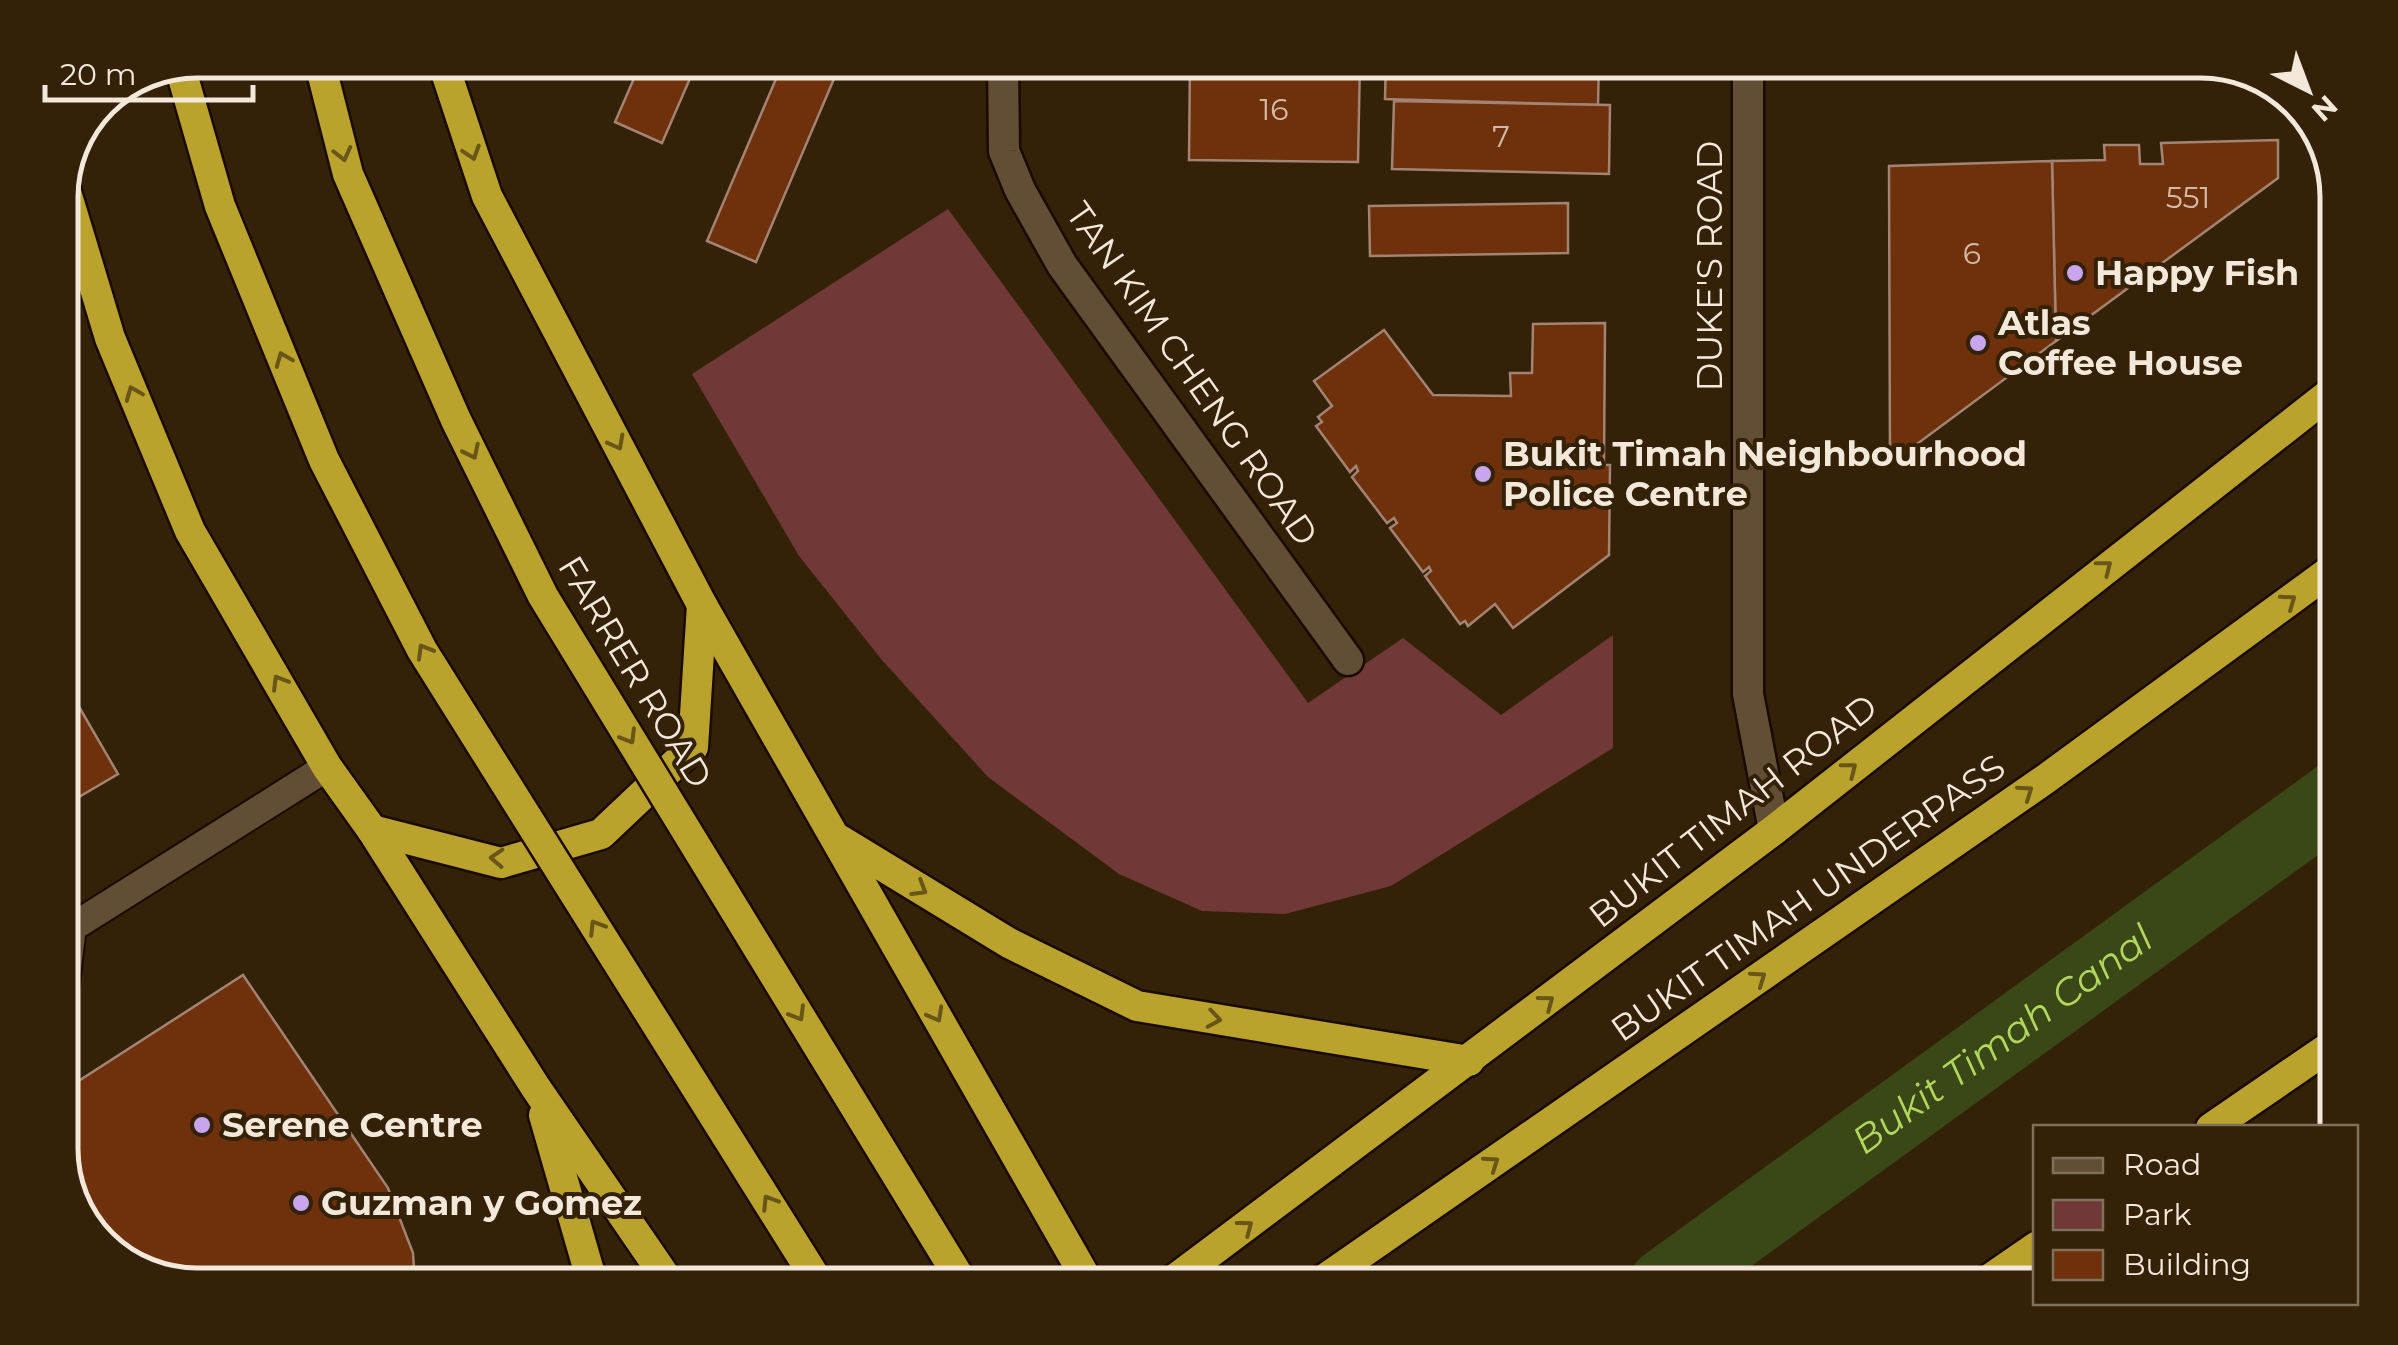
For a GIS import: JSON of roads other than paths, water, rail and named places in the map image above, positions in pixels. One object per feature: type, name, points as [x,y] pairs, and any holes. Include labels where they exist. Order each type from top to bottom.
[{"type":"highway","name":"FARRER ROAD","points":[[322,77],[348,174],[456,420],[542,596],[954,1268]]},
{"type":"highway","points":[[448,77],[487,196],[702,605],[1080,1268]]},
{"type":"highway","points":[[183,79],[220,206],[324,460],[422,650],[809,1268]]},
{"type":"highway","points":[[78,232],[110,338],[190,531],[327,766],[536,1088],[659,1268]]},
{"type":"highway","name":"BUKIT TIMAH ROAD","points":[[1190,1268],[1774,830],[2320,399]]},
{"type":"highway","name":"BUKIT TIMAH UNDERPASS","points":[[1341,1268],[2031,789],[2320,578]]},
{"type":"highway","points":[[372,830],[501,863],[601,834],[693,747],[702,605]]},
{"type":"highway","points":[[837,838],[1009,943],[1138,1006],[1469,1061]]},
{"type":"highway","points":[[2215,1125],[2320,1052]]},
{"type":"highway","points":[[536,1088],[588,1268]]},
{"type":"highway","points":[[2006,1268],[2033,1249]]},
{"type":"street","name":"TAN KIM CHENG ROAD","points":[[1004,77],[1004,151],[1020,190],[1062,265],[1348,660]]},
{"type":"street","name":"DUKE'S ROAD","points":[[1748,77],[1748,694],[1774,830]]},
{"type":"lane","points":[[78,923],[327,766]]},
{"type":"waterway","name":"Bukit Timah Canal","points":[[1687,1268],[2320,809]]},
{"type":"place","name":"Happy Fish","points":[[2075,273]]},
{"type":"place","name":"Atlas Coffee House","points":[[1978,343]]},
{"type":"place","name":"Bukit Timah Neighbourhood Police Centre","points":[[1483,474]]},
{"type":"place","name":"Serene Centre","points":[[202,1125]]},
{"type":"place","name":"Guzman y Gomez","points":[[301,1203]]}]
